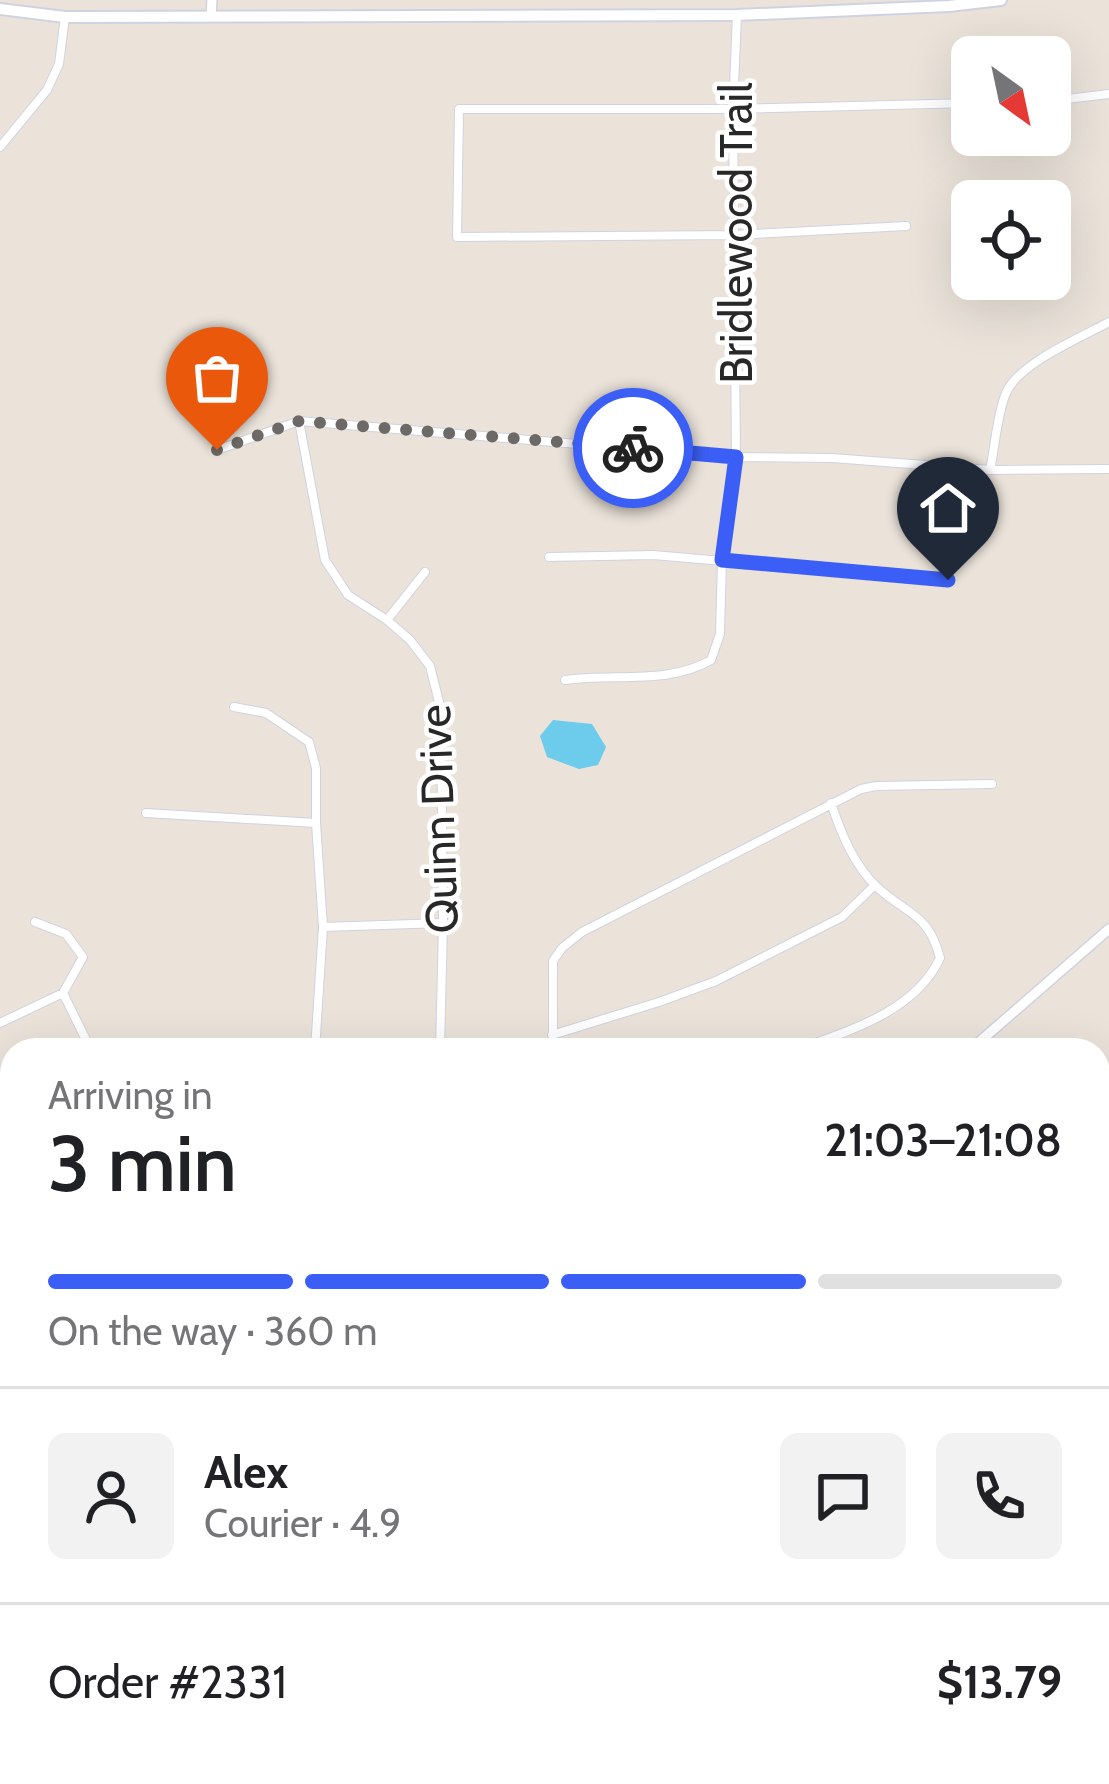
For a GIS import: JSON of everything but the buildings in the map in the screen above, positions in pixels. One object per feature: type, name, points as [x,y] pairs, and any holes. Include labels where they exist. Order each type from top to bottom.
[{"type":"main road","points":[[0,9],[65,17],[737,15],[1001,0]]},
{"type":"street","points":[[211,16],[212,0]]},
{"type":"street","name":"Bridlewood Trail","points":[[566,680],[690,672],[711,660],[720,634],[722,560],[736,457],[733,109],[737,15]]},
{"type":"street","points":[[0,147],[47,90],[59,64],[65,17]]},
{"type":"street","points":[[1071,99],[1109,94]]},
{"type":"street","points":[[907,226],[734,235],[457,237],[459,109],[951,104]]},
{"type":"street","points":[[990,470],[1006,394],[1016,378],[1109,322]]},
{"type":"street","points":[[217,450],[299,421],[736,457],[832,458],[990,470],[1109,469]]},
{"type":"street","name":"Quinn Drive","points":[[299,421],[326,560],[349,596],[387,620],[430,666],[441,710],[440,1038]]},
{"type":"street","points":[[549,557],[653,555],[948,580]]},
{"type":"street","points":[[387,620],[425,572]]},
{"type":"street","points":[[234,707],[266,713],[309,742],[316,769],[323,927],[316,1038]]},
{"type":"street","points":[[552,1038],[553,961],[582,932],[861,788],[992,784]]},
{"type":"street","points":[[828,1038],[892,1009],[925,984],[940,958],[928,926],[875,885],[842,837],[831,803]]},
{"type":"street","points":[[146,813],[316,823]]},
{"type":"street","points":[[552,1035],[716,980],[842,917],[875,885]]},
{"type":"street","points":[[0,1023],[63,993],[82,957],[66,934],[35,922]]},
{"type":"street","points":[[323,927],[443,922]]},
{"type":"street","points":[[984,1038],[1109,929]]},
{"type":"street","points":[[63,993],[85,1038]]},
{"type":"water","points":[[553,720],[592,724],[606,747],[598,765],[579,769],[547,757],[540,736]]},
{"type":"way so far","points":[[217,450],[299,421],[633,448]]},
{"type":"route","points":[[633,448],[736,457],[722,560],[948,580]]}]
